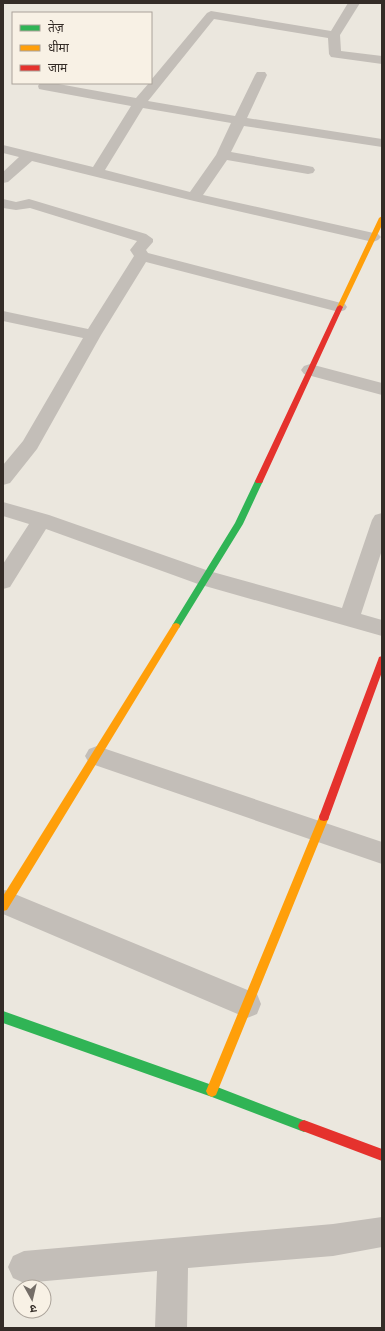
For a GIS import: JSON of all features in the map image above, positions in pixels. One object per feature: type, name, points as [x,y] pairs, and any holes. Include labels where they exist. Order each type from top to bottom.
[{"type":"street","points":[[354,3],[334,35],[335,54],[382,60]]},
{"type":"street","points":[[96,173],[140,102],[211,15],[334,35]]},
{"type":"street","points":[[194,197],[223,156],[260,75]]},
{"type":"street","points":[[46,84],[44,86],[240,121],[382,143]]},
{"type":"street","points":[[3,149],[194,197],[373,237]]},
{"type":"street","points":[[3,179],[29,156]]},
{"type":"street","points":[[223,156],[308,170]]},
{"type":"street","points":[[3,203],[17,207],[29,203],[145,238],[145,242],[138,250],[138,253],[142,256],[339,306]]},
{"type":"street","points":[[248,1004],[4,904],[97,756],[239,524],[339,306],[382,218]]},
{"type":"street","points":[[3,478],[30,445],[93,335],[142,256]]},
{"type":"street","points":[[3,316],[93,335]]},
{"type":"street","points":[[310,370],[382,389]]},
{"type":"street","points":[[3,509],[42,520],[205,578],[382,628]]},
{"type":"street","points":[[3,581],[42,520]]},
{"type":"street","points":[[349,619],[382,520]]},
{"type":"street","points":[[212,1091],[319,831],[382,660]]},
{"type":"street","points":[[97,756],[382,853]]},
{"type":"street","points":[[3,1017],[212,1091],[382,1155]]},
{"type":"street","points":[[24,1267],[333,1240],[382,1232]]},
{"type":"street","points":[[171,1328],[173,1254]]},
{"type":"traffic: fast","points":[[176,626],[239,524],[259,481]]},
{"type":"traffic: fast","points":[[3,1017],[212,1091],[304,1126]]},
{"type":"traffic: slow","points":[[340,307],[382,218]]},
{"type":"traffic: slow","points":[[3,906],[176,626]]},
{"type":"traffic: slow","points":[[212,1091],[324,817]]},
{"type":"traffic: jam","points":[[259,481],[340,307]]},
{"type":"traffic: jam","points":[[324,817],[382,660]]},
{"type":"traffic: jam","points":[[304,1126],[382,1155]]}]
